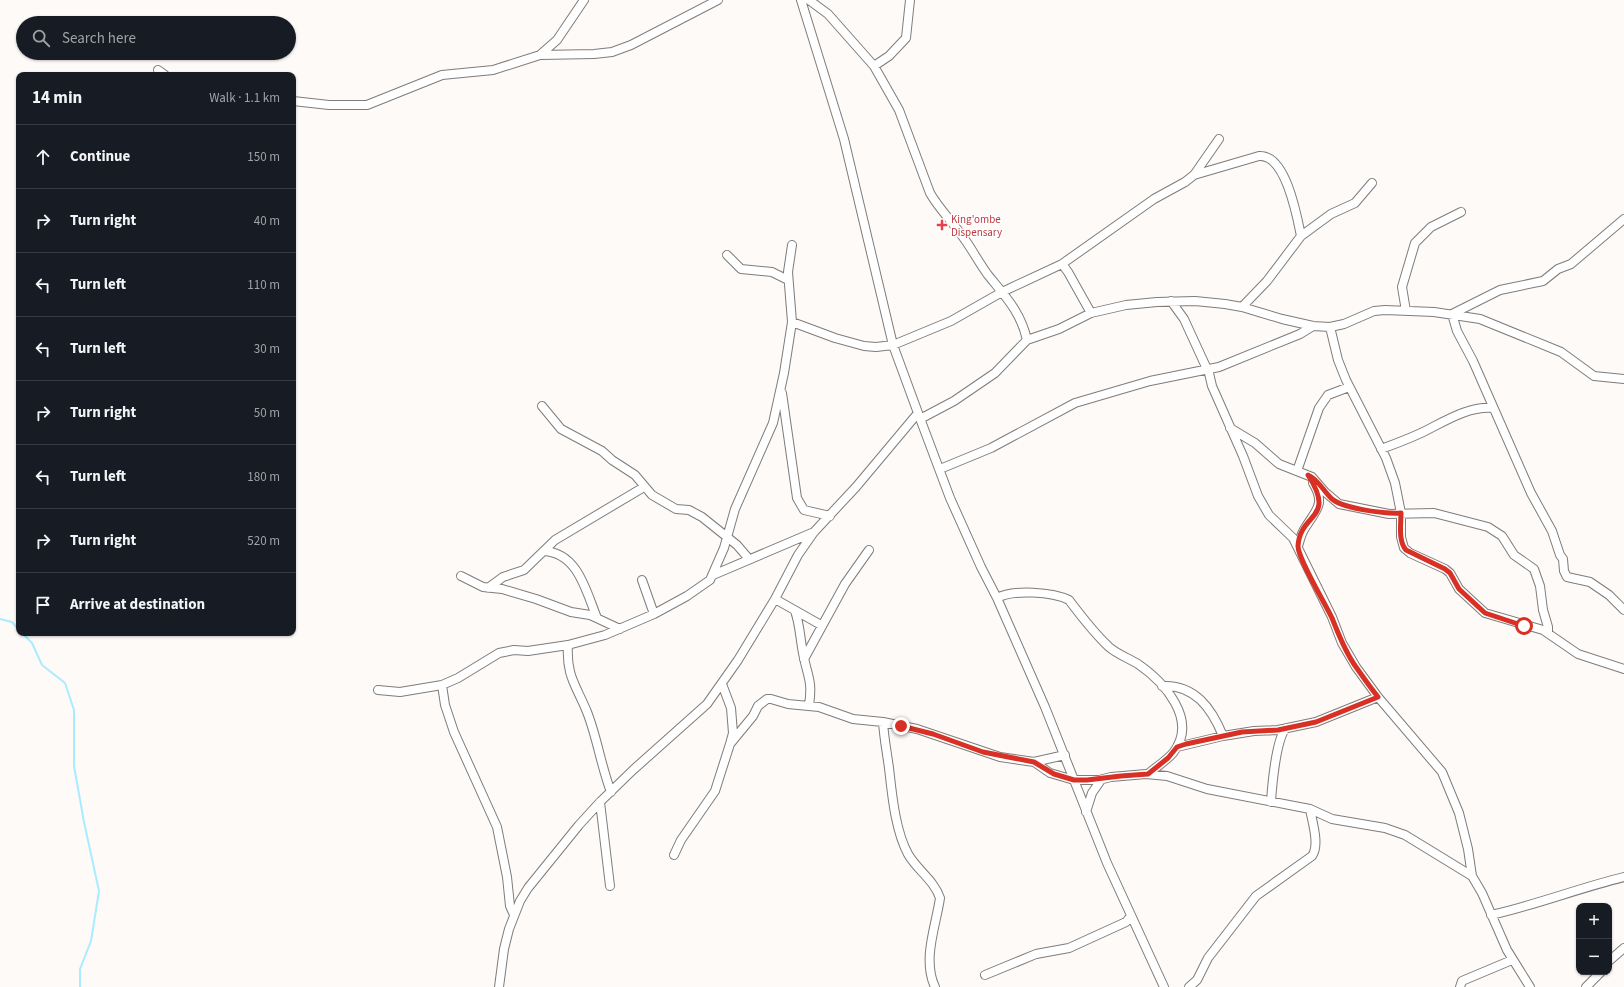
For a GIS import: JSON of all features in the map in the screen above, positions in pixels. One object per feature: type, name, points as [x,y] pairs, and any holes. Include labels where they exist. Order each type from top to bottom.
[{"type":"street","points":[[540,55],[557,40],[584,0]]},
{"type":"street","points":[[296,101],[330,105],[367,105],[436,76],[493,70],[540,55],[594,54],[612,52],[632,45],[718,0]]},
{"type":"street","points":[[801,0],[844,139],[893,345],[919,416],[950,498],[981,567],[997,598],[1064,755],[1130,917],[1164,987]]},
{"type":"street","points":[[809,0],[828,14],[874,66],[899,110],[935,203],[962,235],[988,275],[1020,316],[1027,340]]},
{"type":"street","points":[[874,66],[889,56],[906,38],[910,0]]},
{"type":"street","points":[[1194,175],[1219,139]]},
{"type":"street","points":[[792,322],[864,346],[876,347],[893,345],[951,321],[1002,292],[1062,264],[1154,199],[1194,175],[1259,156],[1267,156],[1273,160],[1284,176],[1295,207],[1301,236]]},
{"type":"street","points":[[1242,307],[1267,281],[1301,236],[1324,218],[1355,203],[1372,183]]},
{"type":"street","points":[[1406,311],[1402,287],[1415,242],[1431,226],[1461,212]]},
{"type":"street","points":[[1452,314],[1500,290],[1543,281],[1558,269],[1571,264],[1624,219]]},
{"type":"street","points":[[378,690],[400,692],[442,684],[458,678],[499,653],[514,650],[528,651],[568,645],[620,629],[654,614],[704,586],[713,575],[727,537],[735,509],[768,437],[781,386],[792,322],[788,263],[792,245]]},
{"type":"street","points":[[727,255],[741,269],[772,272],[788,280]]},
{"type":"street","points":[[1062,264],[1091,313]]},
{"type":"street","points":[[499,987],[504,949],[514,915],[528,888],[579,825],[600,802],[633,770],[697,714],[722,684],[775,599],[798,555],[814,532],[919,416],[954,401],[995,373],[1027,340],[1059,329],[1091,313],[1126,305],[1171,301],[1195,301],[1242,307],[1313,326],[1330,327],[1344,324],[1374,311],[1434,312],[1480,319],[1561,352],[1594,376],[1624,379]]},
{"type":"street","points":[[1171,301],[1184,319],[1207,369],[1212,386],[1243,456],[1258,496],[1270,515],[1287,532],[1298,546],[1304,563],[1332,617],[1342,643],[1356,667],[1378,697],[1429,754],[1442,772],[1459,813],[1468,849],[1472,876],[1482,893],[1512,960],[1530,987]]},
{"type":"street","points":[[1452,314],[1457,331],[1473,361],[1531,493],[1552,531],[1563,560],[1565,574],[1567,576],[1590,582],[1609,595],[1624,610]]},
{"type":"street","points":[[940,469],[991,448],[1075,402],[1150,381],[1219,367],[1245,358],[1300,334],[1313,326]]},
{"type":"street","points":[[1330,327],[1338,360],[1349,387],[1382,450],[1395,483],[1401,513],[1402,545],[1406,550],[1445,569],[1450,573],[1459,589],[1485,613],[1524,626],[1534,627],[1548,633],[1578,654],[1624,669]]},
{"type":"street","points":[[781,386],[797,498],[804,510],[830,516]]},
{"type":"street","points":[[1297,471],[1319,408],[1328,395],[1349,387]]},
{"type":"street","points":[[542,406],[561,429],[602,451],[612,460],[635,475],[652,495],[676,509],[694,512],[727,537],[749,559]]},
{"type":"street","points":[[1382,450],[1461,413],[1483,407],[1493,408]]},
{"type":"street","points":[[1230,428],[1255,443],[1279,464],[1308,475],[1314,479],[1325,492],[1339,504],[1380,513],[1434,513],[1488,527],[1495,531],[1508,543],[1514,555],[1534,569],[1540,586],[1548,633]]},
{"type":"street","points":[[1298,546],[1304,529],[1320,505],[1320,495],[1308,475]]},
{"type":"street","points":[[488,588],[503,577],[524,570],[555,540],[644,487]]},
{"type":"street","points":[[713,575],[814,532]]},
{"type":"street","points":[[804,659],[821,625],[845,584],[869,550]]},
{"type":"street","points":[[544,551],[559,554],[574,566],[597,618]]},
{"type":"street","points":[[460,576],[472,583],[488,588],[514,593],[597,618],[620,629]]},
{"type":"street","points":[[642,580],[654,614]]},
{"type":"street","points":[[997,598],[1003,595],[1035,593],[1061,596],[1069,600],[1109,646],[1139,665],[1162,686],[1174,700],[1180,714],[1182,733],[1177,747],[1168,758],[1148,774]]},
{"type":"street","points":[[775,599],[821,625]]},
{"type":"street","points":[[795,610],[801,630],[804,659],[812,684],[810,705]]},
{"type":"street","points":[[568,645],[568,664],[570,674],[587,712],[611,792]]},
{"type":"street","points":[[442,684],[445,706],[454,732],[497,827],[506,871],[510,906],[514,915]]},
{"type":"street","points":[[674,855],[681,840],[717,788],[730,744],[732,733],[731,708],[722,684]]},
{"type":"street","points":[[1162,686],[1172,686],[1197,696],[1211,711],[1223,736]]},
{"type":"street","points":[[1177,747],[1223,736],[1286,728],[1316,722],[1378,697]]},
{"type":"street","points":[[730,744],[753,716],[758,706],[767,699],[774,699],[788,704],[810,705],[827,709],[853,720],[883,722],[933,734],[983,752],[1034,762],[1050,773],[1074,780],[1101,780],[1121,776],[1157,774],[1177,778],[1207,789],[1310,809],[1332,819],[1380,827],[1399,833],[1425,846],[1472,876]]},
{"type":"street","points":[[883,722],[894,804],[907,852],[914,864],[936,888],[940,898],[930,960],[930,971],[935,987]]},
{"type":"street","points":[[1271,802],[1275,763],[1280,738],[1286,728]]},
{"type":"street","points":[[1034,762],[1064,755]]},
{"type":"street","points":[[1086,812],[1092,793],[1101,780]]},
{"type":"street","points":[[600,802],[610,886]]},
{"type":"street","points":[[1189,987],[1197,980],[1208,958],[1256,896],[1310,859],[1315,853],[1315,842],[1310,809]]},
{"type":"street","points":[[1491,915],[1531,905],[1584,887],[1624,877]]},
{"type":"street","points":[[985,975],[1036,954],[1070,948],[1080,944],[1126,922],[1130,917]]},
{"type":"street","points":[[1612,958],[1624,948]]},
{"type":"street","points":[[1460,987],[1462,981],[1512,960]]},
{"type":"street","points":[[1586,987],[1598,975]]},
{"type":"waterway","points":[[0,619],[12,622],[16,627]]},
{"type":"waterway","points":[[25,636],[32,643],[42,665],[65,683],[74,710],[74,766],[99,891],[91,941],[80,969],[80,987]]},
{"type":"place","name":"King'ombe Dispensary","points":[[942,225]]},
{"type":"route","points":[[901,726],[933,734],[1000,757],[1034,762],[1050,773],[1074,780],[1100,780],[1110,777],[1148,774],[1168,758],[1177,747],[1186,744],[1242,732],[1278,730],[1316,722],[1378,697],[1356,667],[1342,643],[1332,617],[1304,563],[1298,546],[1304,529],[1320,505],[1320,495],[1308,475],[1312,477],[1325,492],[1339,504],[1372,510],[1380,513],[1401,513],[1402,545],[1406,550],[1445,569],[1450,573],[1459,589],[1485,613],[1524,626]]}]
